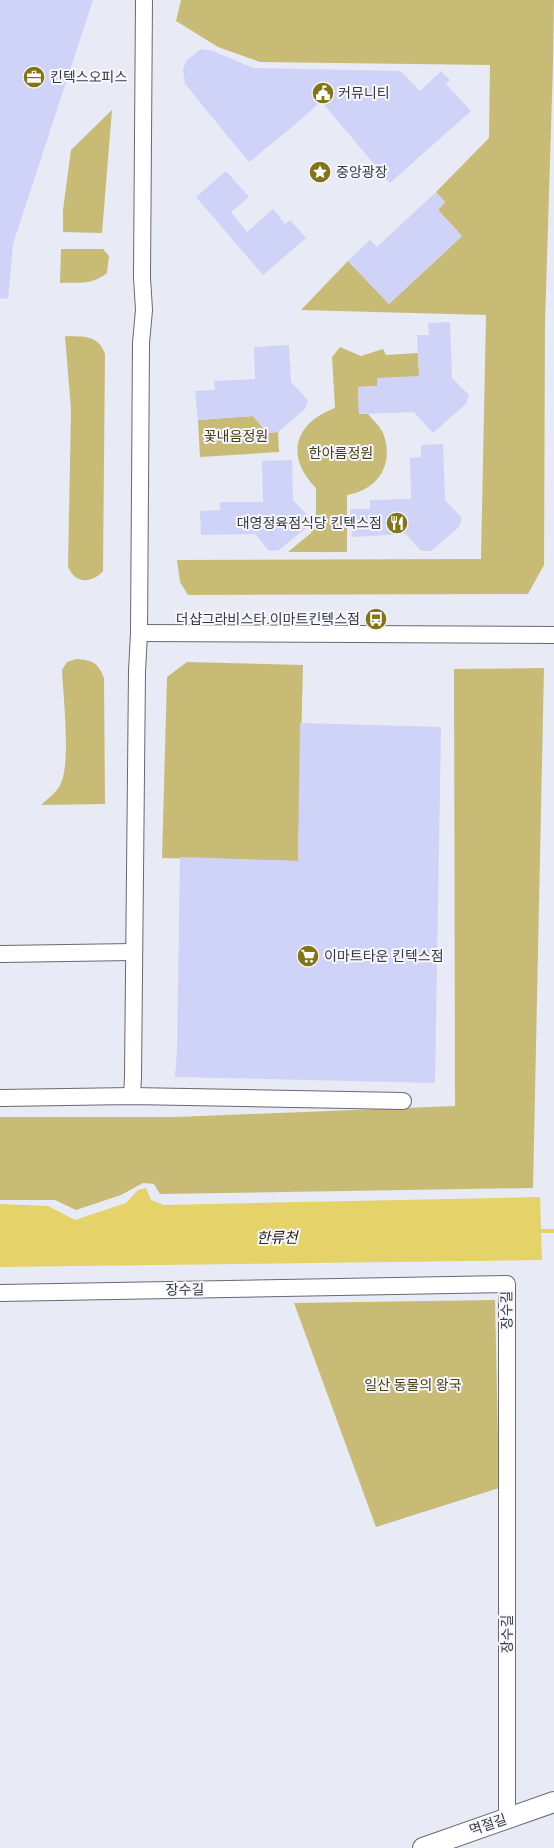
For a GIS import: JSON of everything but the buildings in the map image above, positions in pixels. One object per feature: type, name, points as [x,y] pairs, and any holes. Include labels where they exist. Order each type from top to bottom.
[{"type":"street","points":[[132,1096],[137,671],[139,633],[141,343],[144,310],[142,269],[144,0]]},
{"type":"street","points":[[139,633],[554,635]]},
{"type":"street","points":[[0,954],[133,952]]},
{"type":"street","points":[[0,1098],[132,1096],[403,1101]]},
{"type":"street","name":"장수길","points":[[0,1293],[507,1284],[507,1818]]},
{"type":"street","name":"멱절길","points":[[423,1848],[554,1802]]},
{"type":"green space","points":[[181,0],[554,0],[545,324],[544,565],[528,594],[188,595],[180,582],[177,560],[481,559],[486,315],[301,310],[348,261],[389,304],[462,236],[438,210],[445,202],[436,192],[489,138],[490,65],[260,62],[218,47],[176,21]]},
{"type":"green space","points":[[112,110],[102,233],[63,232],[63,210],[71,150]]},
{"type":"green space","points":[[61,249],[103,249],[109,256],[107,273],[90,282],[60,283]]},
{"type":"green space","points":[[65,336],[84,337],[94,340],[102,348],[105,354],[103,571],[99,575],[89,580],[79,579],[74,576],[68,566],[71,409]]},
{"type":"green space","name":"한아름정원","points":[[340,347],[361,356],[383,349],[386,355],[418,353],[419,376],[377,386],[358,387],[359,414],[368,414],[380,428],[386,444],[387,455],[381,474],[375,481],[367,488],[347,495],[347,552],[288,552],[311,533],[316,519],[316,488],[306,476],[300,465],[298,442],[310,422],[321,414],[335,408],[332,357]]},
{"type":"green space","name":"꽃내음정원","points":[[253,416],[267,433],[278,432],[279,452],[200,457],[198,420]]},
{"type":"green space","points":[[76,659],[90,661],[97,665],[104,678],[105,804],[41,805],[57,790],[63,778],[66,731],[62,670],[67,662]]},
{"type":"green space","points":[[187,662],[303,665],[298,861],[162,858],[167,677]]},
{"type":"green space","points":[[544,668],[533,1188],[160,1194],[154,1184],[143,1183],[121,1195],[76,1210],[55,1200],[0,1200],[0,1117],[176,1117],[455,1106],[454,669]]},
{"type":"green space","name":"일산 동물의 왕국","points":[[495,1300],[499,1488],[376,1527],[294,1303]]},
{"type":"water","points":[[146,1188],[151,1200],[164,1205],[540,1197],[542,1260],[0,1267],[0,1204],[48,1206],[75,1220],[126,1203],[138,1190]]},
{"type":"waterway","name":"한류천","points":[[536,1231],[554,1231]]},
{"type":"place","name":"킨텍스오피스","points":[[34,77]]},
{"type":"place","name":"커뮤니티","points":[[323,93]]},
{"type":"place","name":"중앙광장","points":[[320,172]]},
{"type":"place","name":"대영정육점식당 킨텍스점","points":[[397,523]]},
{"type":"place","name":"더샵그라비스타.이마트킨텍스점","points":[[376,619]]},
{"type":"place","name":"이마트타운 킨텍스점","points":[[308,956]]}]
